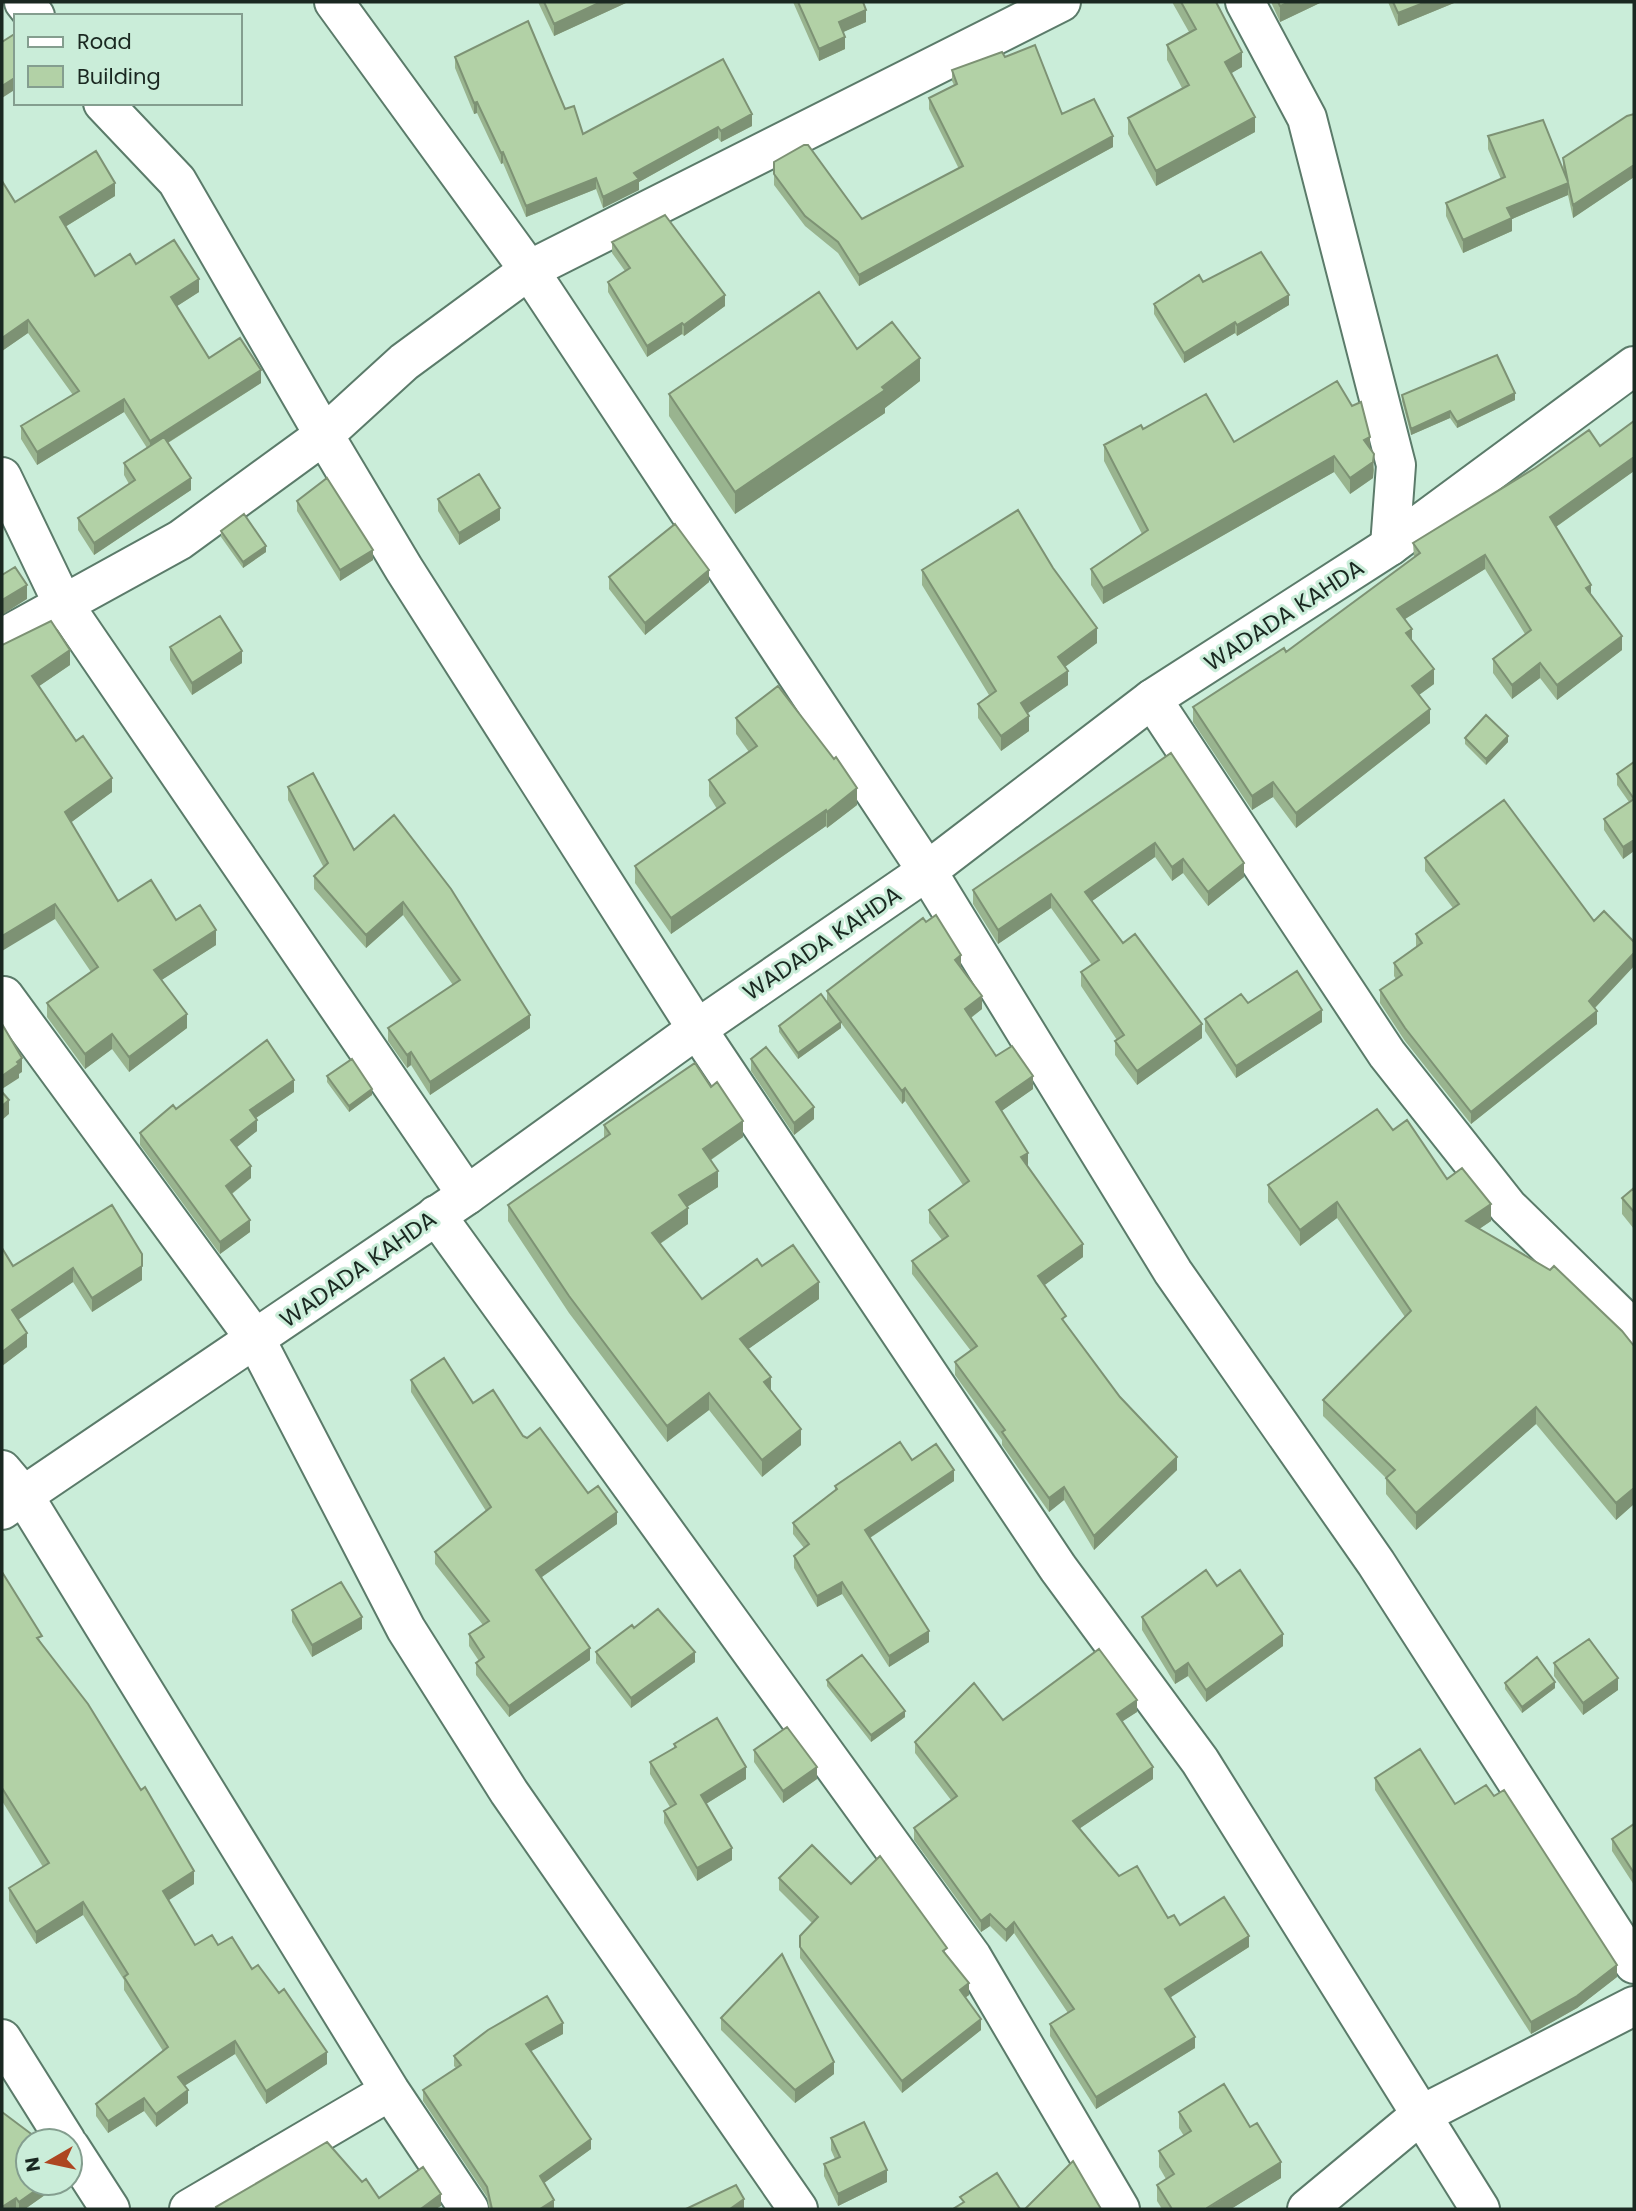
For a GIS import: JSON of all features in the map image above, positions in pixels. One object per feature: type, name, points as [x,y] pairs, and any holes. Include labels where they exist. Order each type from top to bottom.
[{"type":"street","points":[[334,2],[529,270],[927,871],[1173,1272],[1376,1563],[1634,1964]]},
{"type":"street","points":[[2,638],[62,602],[180,541],[324,435],[404,362],[529,270],[1061,2]]},
{"type":"street","points":[[1245,2],[1307,118],[1396,465],[1390,547]]},
{"type":"street","points":[[105,105],[177,181],[404,569],[697,1029],[1058,1567],[1200,1761],[1419,2116],[1480,2209]]},
{"type":"street","name":"WADADA KAHDA","points":[[9,1492],[256,1340],[452,1205],[697,1029],[927,871],[1152,699],[1390,547],[1634,366]]},
{"type":"street","points":[[2,477],[62,602],[452,1205],[972,1957],[1120,2209]]},
{"type":"street","points":[[1152,699],[1387,1054],[1508,1207],[1634,1330]]},
{"type":"street","points":[[4,996],[256,1340],[405,1629],[509,1792],[798,2209]]},
{"type":"street","points":[[9,1492],[390,2091],[469,2209]]},
{"type":"street","points":[[1307,2209],[1419,2116],[1634,2006]]},
{"type":"street","points":[[2,2039],[57,2127]]},
{"type":"street","points":[[189,2209],[390,2091]]},
{"type":"street","points":[[84,2169],[110,2209]]},
{"type":"building","points":[[544,2],[601,2],[554,24]]},
{"type":"building","points":[[798,2],[863,2],[866,10],[839,22],[845,37],[819,49]]},
{"type":"building","points":[[1181,2],[1216,2],[1242,52],[1225,62],[1255,117],[1156,171],[1128,118],[1189,85],[1167,45],[1196,29]]},
{"type":"building","points":[[1393,2],[1426,2],[1398,13]]},
{"type":"building","points":[[528,21],[565,109],[574,106],[583,134],[723,59],[752,114],[721,131],[718,127],[634,173],[639,179],[603,197],[596,178],[526,206],[503,152],[501,153],[477,102],[474,103],[455,57]]},
{"type":"building","points":[[14,34],[14,78],[2,86],[2,42]]},
{"type":"building","points":[[1035,45],[1062,114],[1094,99],[1113,136],[859,275],[838,242],[805,216],[774,174],[774,162],[808,145],[862,219],[963,166],[929,98],[957,84],[952,70],[1002,52],[1005,57]]},
{"type":"building","points":[[1634,114],[1634,165],[1573,205],[1568,183],[1507,208],[1512,218],[1463,240],[1446,203],[1505,177],[1488,136],[1543,120],[1568,182],[1563,158]]},
{"type":"building","points":[[96,151],[115,183],[60,217],[95,276],[130,254],[136,264],[174,240],[199,279],[171,297],[209,358],[240,338],[261,370],[150,441],[124,399],[37,452],[21,426],[79,391],[28,320],[2,338],[2,181],[15,202]]},
{"type":"building","points":[[665,215],[725,295],[684,325],[682,323],[647,346],[608,282],[630,268],[612,242]]},
{"type":"building","points":[[1261,252],[1289,295],[1237,325],[1235,322],[1184,353],[1154,304],[1199,275],[1203,282]]},
{"type":"building","points":[[819,292],[857,349],[892,322],[920,358],[882,387],[885,390],[735,492],[669,394]]},
{"type":"building","points":[[1497,355],[1515,393],[1457,422],[1450,411],[1411,429],[1402,395]]},
{"type":"building","points":[[1337,381],[1352,406],[1361,402],[1370,437],[1364,440],[1374,454],[1373,462],[1350,478],[1334,456],[1103,588],[1091,569],[1148,530],[1104,445],[1141,425],[1143,429],[1206,394],[1234,442]]},
{"type":"building","points":[[1634,421],[1634,457],[1550,517],[1591,585],[1586,588],[1622,636],[1557,685],[1540,663],[1512,685],[1493,659],[1531,630],[1485,555],[1397,609],[1412,629],[1406,633],[1434,669],[1412,686],[1430,709],[1296,813],[1273,782],[1252,796],[1193,707],[1284,648],[1286,652],[1420,553],[1413,543],[1535,468],[1589,430],[1600,446]]},
{"type":"building","points":[[164,437],[191,478],[94,543],[78,518],[135,480],[124,463]]},
{"type":"building","points":[[479,474],[500,508],[459,533],[438,499]]},
{"type":"building","points":[[327,478],[373,550],[340,570],[297,501]]},
{"type":"building","points":[[1018,510],[1053,568],[1097,628],[1058,657],[1068,671],[1021,703],[1029,716],[1001,736],[978,704],[996,691],[922,570]]},
{"type":"building","points":[[244,514],[266,546],[243,562],[221,531]]},
{"type":"building","points":[[675,524],[709,570],[645,623],[609,577]]},
{"type":"building","points":[[15,567],[27,585],[2,600],[2,575]]},
{"type":"building","points":[[220,616],[242,651],[192,683],[170,647]]},
{"type":"building","points":[[51,621],[70,650],[32,676],[76,741],[83,736],[112,778],[65,812],[118,901],[151,880],[176,920],[200,905],[216,930],[154,970],[187,1014],[129,1057],[112,1034],[85,1054],[47,1003],[98,967],[55,904],[2,936],[2,645]]},
{"type":"building","points":[[778,686],[834,759],[836,757],[857,788],[827,812],[826,810],[671,918],[635,866],[725,803],[709,780],[757,746],[736,718]]},
{"type":"building","points":[[1486,715],[1508,736],[1486,759],[1465,738]]},
{"type":"building","points":[[1171,753],[1244,863],[1208,892],[1183,859],[1172,867],[1155,843],[1085,892],[1123,943],[1135,934],[1202,1024],[1137,1071],[1115,1041],[1124,1035],[1081,972],[1099,960],[1051,894],[998,930],[973,890]]},
{"type":"building","points":[[1634,762],[1634,799],[1617,774]]},
{"type":"building","points":[[313,773],[354,850],[394,815],[451,889],[530,1015],[430,1082],[411,1052],[407,1055],[388,1028],[460,980],[403,902],[366,935],[314,876],[328,863],[288,787]]},
{"type":"building","points":[[1634,799],[1634,840],[1623,847],[1604,819]]},
{"type":"building","points":[[1504,800],[1594,921],[1604,911],[1634,942],[1634,953],[1589,1001],[1597,1011],[1471,1112],[1405,1028],[1380,990],[1402,975],[1394,963],[1422,943],[1416,934],[1459,904],[1425,858]]},
{"type":"building","points":[[936,915],[961,955],[955,960],[982,996],[965,1009],[996,1056],[1012,1046],[1033,1076],[996,1102],[1028,1153],[1021,1157],[1083,1244],[1038,1276],[1066,1316],[1062,1319],[1120,1397],[1177,1457],[1094,1536],[1064,1487],[1049,1498],[1002,1432],[1005,1430],[955,1362],[977,1346],[912,1261],[948,1236],[929,1210],[969,1181],[905,1088],[902,1091],[827,991],[923,918],[926,922]]},
{"type":"building","points":[[1297,971],[1322,1010],[1236,1066],[1205,1019],[1241,994],[1248,1003]]},
{"type":"building","points":[[821,994],[841,1022],[798,1053],[779,1026]]},
{"type":"building","points":[[2,1024],[22,1058],[17,1062],[19,1064],[2,1076]]},
{"type":"building","points":[[267,1040],[294,1080],[250,1110],[257,1120],[231,1140],[251,1166],[226,1186],[250,1220],[220,1242],[140,1133],[173,1105],[176,1109]]},
{"type":"building","points":[[766,1047],[814,1107],[794,1123],[751,1059]]},
{"type":"building","points":[[352,1059],[372,1089],[349,1106],[327,1076]]},
{"type":"building","points":[[695,1063],[711,1087],[717,1082],[743,1121],[703,1149],[718,1171],[679,1195],[688,1208],[652,1233],[702,1299],[757,1259],[762,1266],[793,1245],[819,1282],[740,1339],[771,1377],[764,1382],[801,1429],[762,1460],[709,1393],[667,1426],[569,1296],[508,1205],[610,1134],[604,1125]]},
{"type":"building","points":[[2,1092],[9,1100],[2,1106]]},
{"type":"building","points":[[1377,1109],[1393,1130],[1407,1120],[1447,1179],[1462,1168],[1491,1204],[1466,1221],[1550,1270],[1554,1266],[1622,1331],[1634,1346],[1634,1488],[1616,1503],[1536,1407],[1416,1513],[1386,1478],[1395,1470],[1323,1400],[1411,1311],[1337,1202],[1300,1230],[1268,1185]]},
{"type":"building","points":[[1634,1188],[1634,1212],[1622,1198]]},
{"type":"building","points":[[112,1205],[142,1254],[142,1266],[92,1298],[73,1268],[12,1310],[27,1333],[2,1352],[2,1248],[13,1266]]},
{"type":"building","points":[[444,1358],[473,1403],[493,1390],[523,1436],[527,1438],[540,1428],[588,1493],[598,1486],[617,1512],[536,1570],[590,1648],[509,1706],[476,1663],[484,1657],[469,1634],[489,1621],[435,1552],[491,1507],[411,1380]]},
{"type":"building","points":[[900,1442],[912,1460],[936,1444],[954,1470],[865,1530],[929,1631],[889,1656],[842,1582],[817,1596],[794,1556],[809,1544],[793,1523],[837,1489],[835,1486]]},
{"type":"building","points":[[1206,1570],[1217,1586],[1240,1570],[1283,1634],[1206,1690],[1188,1663],[1175,1672],[1142,1617]]},
{"type":"building","points":[[2,1572],[42,1636],[37,1638],[88,1704],[141,1790],[145,1787],[194,1871],[163,1891],[195,1945],[212,1935],[218,1945],[232,1937],[252,1969],[258,1965],[279,1993],[284,1989],[327,2052],[266,2091],[235,2041],[178,2077],[188,2090],[156,2114],[144,2098],[108,2121],[96,2104],[168,2047],[124,1977],[128,1974],[83,1902],[36,1932],[9,1888],[49,1863],[2,1788]]},
{"type":"building","points":[[341,1582],[362,1617],[312,1645],[292,1610]]},
{"type":"building","points":[[658,1609],[695,1652],[631,1698],[596,1652]]},
{"type":"building","points":[[1589,1639],[1618,1678],[1583,1703],[1554,1663]]},
{"type":"building","points":[[1099,1649],[1137,1700],[1117,1714],[1153,1767],[1073,1821],[1119,1876],[1137,1866],[1168,1918],[1174,1915],[1180,1925],[1224,1897],[1249,1936],[1165,1989],[1195,2037],[1096,2097],[1050,2024],[1074,2009],[1014,1922],[1006,1930],[990,1914],[981,1921],[914,1828],[957,1796],[915,1742],[974,1683],[1003,1720]]},
{"type":"building","points":[[862,1655],[905,1711],[871,1735],[827,1680]]},
{"type":"building","points":[[1537,1657],[1555,1682],[1522,1707],[1505,1683]]},
{"type":"building","points":[[717,1718],[746,1767],[701,1795],[732,1848],[697,1868],[664,1811],[676,1804],[650,1762]]},
{"type":"building","points":[[787,1727],[817,1767],[783,1791],[754,1750]]},
{"type":"building","points":[[1420,1749],[1455,1804],[1486,1785],[1494,1796],[1504,1790],[1617,1965],[1577,1996],[1531,2022],[1375,1778]]},
{"type":"building","points":[[1634,1824],[1634,1873],[1612,1839]]},
{"type":"building","points":[[812,1845],[851,1884],[880,1856],[947,1948],[943,1951],[969,1983],[960,1990],[981,2019],[902,2081],[800,1947],[800,1936],[818,1917],[779,1878]]},
{"type":"building","points":[[782,1954],[834,2062],[795,2090],[721,2018]]},
{"type":"building","points":[[547,1996],[563,2023],[526,2044],[591,2139],[540,2176],[554,2200],[540,2209],[492,2209],[487,2187],[423,2090],[461,2065],[454,2056],[488,2030]]},
{"type":"building","points":[[1224,2084],[1250,2127],[1257,2123],[1281,2162],[1207,2209],[1172,2209],[1157,2185],[1174,2174],[1159,2151],[1191,2131],[1179,2112]]},
{"type":"building","points":[[2,2112],[22,2127],[14,2127],[14,2197],[26,2197],[19,2202],[16,2198],[2,2207]]},
{"type":"building","points":[[864,2122],[887,2170],[838,2194],[824,2164],[840,2157],[831,2138]]},
{"type":"building","points":[[327,2142],[362,2182],[366,2179],[379,2198],[423,2167],[441,2194],[423,2209],[217,2209],[216,2207]]},
{"type":"building","points":[[1073,2161],[1101,2209],[1025,2209]]},
{"type":"building","points":[[997,2173],[1020,2209],[953,2209],[964,2202],[960,2197]]},
{"type":"building","points":[[736,2185],[744,2199],[730,2209],[686,2209]]}]
